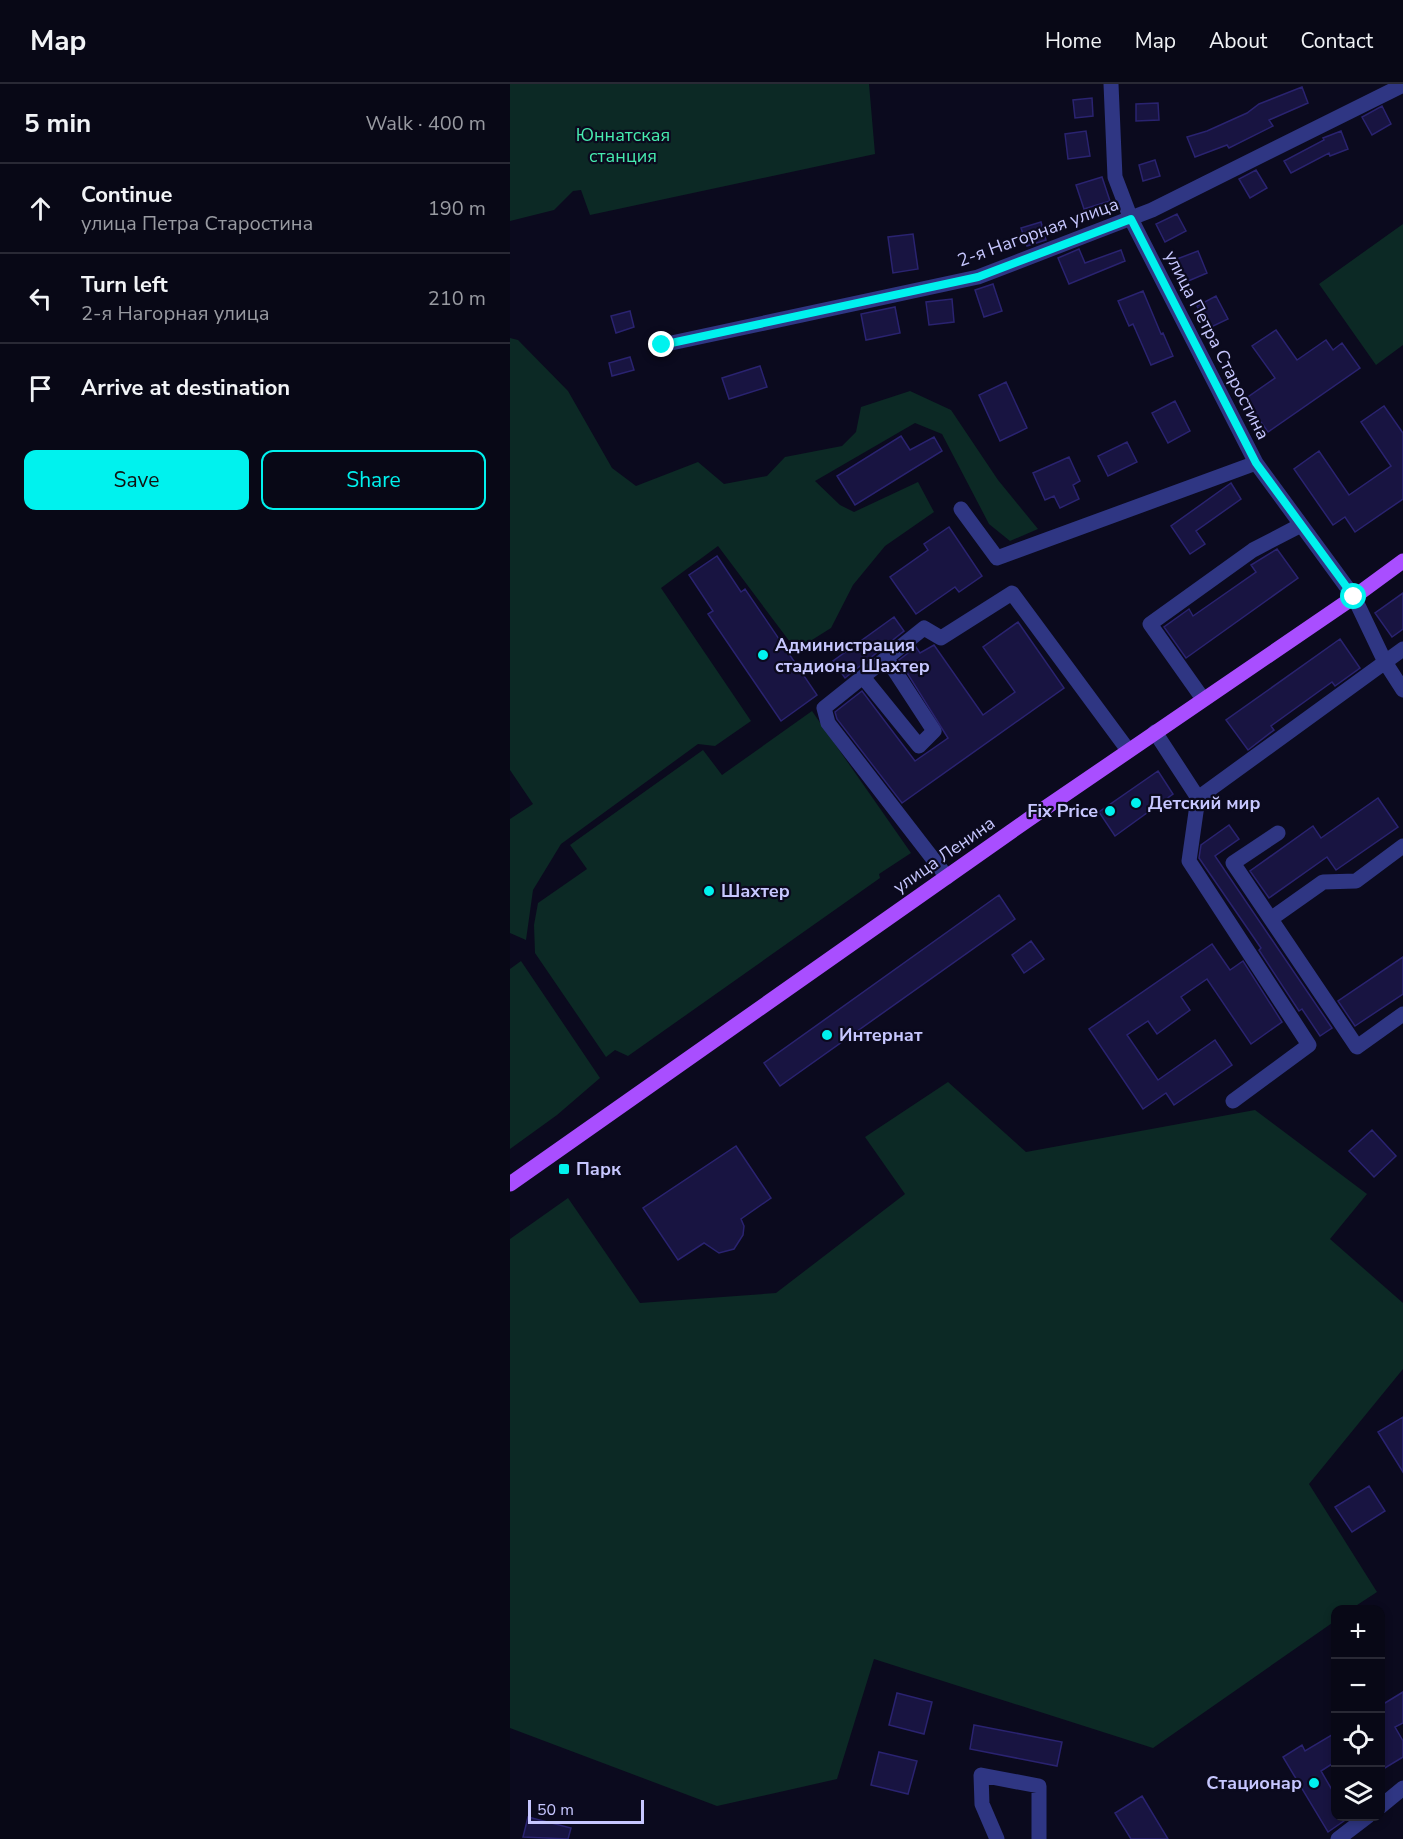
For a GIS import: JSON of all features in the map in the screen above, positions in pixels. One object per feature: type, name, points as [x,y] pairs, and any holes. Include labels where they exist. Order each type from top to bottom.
[{"type":"main road","name":"улица Ленина","points":[[510,1184],[1128,750],[1354,597],[1403,561]]},
{"type":"street","name":"улица Петра Старостина","points":[[1111,84],[1115,177],[1131,219],[1256,463],[1354,597],[1385,662],[1403,690]]},
{"type":"street","name":"2-я Нагорная улица","points":[[662,345],[978,277],[1131,219],[1403,85]]},
{"type":"street","points":[[961,509],[997,558],[1256,463]]},
{"type":"street","points":[[1203,699],[1150,624],[1253,550],[1301,525]]},
{"type":"street","points":[[947,877],[828,723],[824,708],[924,628],[941,638],[1012,593],[1128,750]]},
{"type":"street","points":[[1198,798],[1403,649]]},
{"type":"street","points":[[863,677],[919,746],[934,731],[886,659]]},
{"type":"street","points":[[1155,732],[1198,798],[1189,861],[1309,1045],[1233,1101]]},
{"type":"street","points":[[1278,833],[1233,863],[1357,1047],[1403,1014]]},
{"type":"street","points":[[1272,918],[1323,882],[1356,881],[1403,846]]},
{"type":"street","points":[[997,1839],[982,1804],[981,1775],[1039,1786],[1039,1839]]},
{"type":"street","points":[[1385,1803],[1403,1788]]},
{"type":"street","points":[[1338,1839],[1361,1821]]},
{"type":"green space","name":"Юннатская станция","points":[[510,84],[869,84],[875,154],[590,215],[581,190],[573,191],[554,210],[510,221]]},
{"type":"green space","points":[[1403,224],[1403,345],[1376,365],[1319,284]]},
{"type":"green space","points":[[510,338],[518,340],[568,391],[612,468],[636,486],[698,462],[724,484],[767,476],[785,457],[842,446],[856,432],[861,407],[910,391],[951,410],[998,480],[1038,529],[1010,541],[989,524],[942,434],[915,423],[815,481],[840,505],[854,512],[918,482],[934,512],[885,546],[853,585],[831,628],[796,650],[718,546],[661,588],[751,721],[715,746],[698,744],[561,844],[533,890],[526,940],[510,933],[510,819],[533,804],[510,770]]},
{"type":"green space","name":"Шахтер","points":[[812,711],[911,853],[879,874],[880,878],[628,1056],[615,1050],[606,1057],[535,953],[534,925],[538,903],[587,869],[570,845],[703,750],[722,775]]},
{"type":"green space","points":[[521,961],[600,1078],[557,1115],[510,1149],[510,969]]},
{"type":"green space","points":[[948,1082],[1026,1152],[1255,1110],[1367,1194],[1330,1239],[1403,1303],[1403,1369],[1309,1484],[1377,1592],[1357,1605],[1331,1605],[1331,1624],[1153,1748],[874,1659],[837,1779],[717,1806],[510,1728],[510,1239],[568,1198],[640,1303],[776,1293],[905,1194],[865,1137]]},
{"type":"building","points":[[1302,87],[1308,103],[1269,120],[1273,126],[1229,148],[1227,145],[1195,157],[1187,137],[1207,131],[1247,113],[1259,104]]},
{"type":"building","points":[[1092,98],[1093,116],[1075,118],[1073,100]]},
{"type":"building","points":[[1158,103],[1159,120],[1136,121],[1136,104]]},
{"type":"building","points":[[1382,106],[1391,124],[1372,135],[1362,117]]},
{"type":"building","points":[[1086,131],[1090,156],[1068,159],[1065,134]]},
{"type":"building","points":[[1341,131],[1348,149],[1330,156],[1329,153],[1291,173],[1284,161],[1324,140],[1323,138]]},
{"type":"building","points":[[1155,160],[1160,176],[1143,181],[1139,165]]},
{"type":"building","points":[[1256,170],[1267,188],[1250,198],[1239,179]]},
{"type":"building","points":[[1102,177],[1110,201],[1084,209],[1076,185]]},
{"type":"building","points":[[1177,214],[1186,231],[1165,242],[1156,224]]},
{"type":"building","points":[[1041,222],[1046,240],[1027,246],[1021,228]]},
{"type":"building","points":[[913,234],[918,269],[893,273],[888,237]]},
{"type":"building","points":[[1079,249],[1085,263],[1121,250],[1125,261],[1069,284],[1058,258]]},
{"type":"building","points":[[1198,251],[1207,273],[1186,282],[1177,259]]},
{"type":"building","points":[[993,284],[1002,311],[984,317],[975,290]]},
{"type":"building","points":[[1143,291],[1173,356],[1151,365],[1133,324],[1129,326],[1118,301]]},
{"type":"building","points":[[1216,296],[1228,319],[1209,328],[1197,306]]},
{"type":"building","points":[[952,299],[954,322],[929,325],[926,302]]},
{"type":"building","points":[[895,307],[900,333],[866,340],[861,314]]},
{"type":"building","points":[[630,311],[634,327],[616,333],[611,316]]},
{"type":"building","points":[[1276,330],[1297,360],[1326,340],[1333,350],[1342,343],[1360,368],[1268,432],[1245,399],[1275,378],[1252,346]]},
{"type":"building","points":[[630,357],[634,370],[612,376],[609,363]]},
{"type":"building","points":[[760,366],[767,387],[729,399],[722,378]]},
{"type":"building","points":[[1006,382],[1027,428],[1000,441],[979,395]]},
{"type":"building","points":[[1175,401],[1190,431],[1168,443],[1152,413]]},
{"type":"building","points":[[1384,406],[1403,433],[1403,499],[1355,532],[1345,517],[1333,525],[1294,469],[1319,451],[1349,495],[1391,466],[1361,422]]},
{"type":"building","points":[[901,436],[910,450],[934,437],[942,451],[855,505],[837,476]]},
{"type":"building","points":[[1127,442],[1137,462],[1108,476],[1098,456]]},
{"type":"building","points":[[1069,457],[1080,481],[1073,485],[1079,499],[1060,508],[1054,496],[1045,500],[1033,473]]},
{"type":"building","points":[[1231,483],[1241,499],[1196,531],[1205,544],[1190,554],[1171,526]]},
{"type":"building","points":[[949,527],[982,576],[959,592],[955,587],[916,614],[890,577],[928,550],[924,544]]},
{"type":"building","points":[[1277,549],[1298,578],[1186,658],[1164,627],[1189,609],[1193,616],[1256,572],[1251,565]]},
{"type":"building","name":"Администрация стадиона Шахтер","points":[[717,556],[741,592],[745,589],[817,695],[781,721],[708,614],[713,611],[689,575]]},
{"type":"building","points":[[1403,593],[1403,629],[1392,637],[1375,613]]},
{"type":"building","points":[[894,617],[904,631],[845,678],[833,661]]},
{"type":"building","points":[[1018,622],[1064,688],[902,803],[837,719],[835,712],[862,691],[915,761],[948,738],[899,660],[916,647],[920,653],[934,645],[983,715],[1015,692],[983,647]]},
{"type":"building","points":[[1340,639],[1360,668],[1335,686],[1332,682],[1271,726],[1274,730],[1248,750],[1226,720]]},
{"type":"building","name":"Детский мир","points":[[1158,771],[1173,794],[1115,836],[1099,812]]},
{"type":"building","points":[[1378,798],[1398,827],[1336,870],[1327,857],[1269,898],[1250,871],[1313,826],[1321,838]]},
{"type":"building","points":[[1229,825],[1239,839],[1215,856],[1332,1028],[1320,1036],[1302,1009],[1299,1011],[1259,950],[1261,948],[1199,858],[1201,845]]},
{"type":"building","points":[[999,895],[1015,919],[780,1086],[764,1063]]},
{"type":"building","points":[[1031,941],[1044,959],[1024,973],[1012,955]]},
{"type":"building","points":[[1212,944],[1230,970],[1243,961],[1282,1022],[1251,1044],[1207,979],[1181,997],[1190,1010],[1157,1034],[1148,1021],[1127,1035],[1158,1080],[1215,1040],[1232,1065],[1174,1105],[1166,1093],[1143,1109],[1089,1029]]},
{"type":"building","points":[[1403,957],[1403,994],[1355,1026],[1338,1001]]},
{"type":"building","points":[[1372,1130],[1396,1156],[1374,1177],[1349,1151]]},
{"type":"building","points":[[736,1146],[771,1198],[741,1219],[744,1226],[743,1235],[734,1249],[719,1253],[704,1243],[678,1260],[643,1208]]},
{"type":"building","points":[[1403,1417],[1403,1472],[1378,1432]]},
{"type":"building","points":[[1369,1486],[1385,1511],[1352,1532],[1335,1507]]},
{"type":"building","points":[[1403,1692],[1403,1723],[1395,1727],[1403,1741],[1403,1757],[1385,1768],[1385,1713],[1385,1703]]},
{"type":"building","points":[[897,1693],[932,1702],[924,1734],[889,1725]]},
{"type":"building","points":[[974,1725],[1062,1742],[1057,1766],[970,1749]]},
{"type":"building","name":"Стационар","points":[[1331,1735],[1331,1765],[1321,1771],[1331,1788],[1331,1821],[1344,1821],[1328,1832],[1283,1757],[1302,1745],[1305,1751]]},
{"type":"building","points":[[879,1752],[917,1761],[908,1794],[871,1785]]},
{"type":"building","points":[[1142,1796],[1168,1839],[1131,1839],[1115,1813]]},
{"type":"building","points":[[528,1817],[571,1828],[568,1839],[523,1837]]},
{"type":"place","name":"Администрация стадиона Шахтер","points":[[763,655]]},
{"type":"place","name":"Детский мир","points":[[1136,803]]},
{"type":"place","name":"Fix Price","points":[[1110,811]]},
{"type":"place","name":"Шахтер","points":[[709,891]]},
{"type":"place","name":"Интернат","points":[[827,1035]]},
{"type":"place","name":"Парк","points":[[564,1169]]},
{"type":"place","name":"Стационар","points":[[1314,1783]]},
{"type":"route","points":[[662,345],[978,277],[1131,219],[1256,463],[1354,597]]}]
